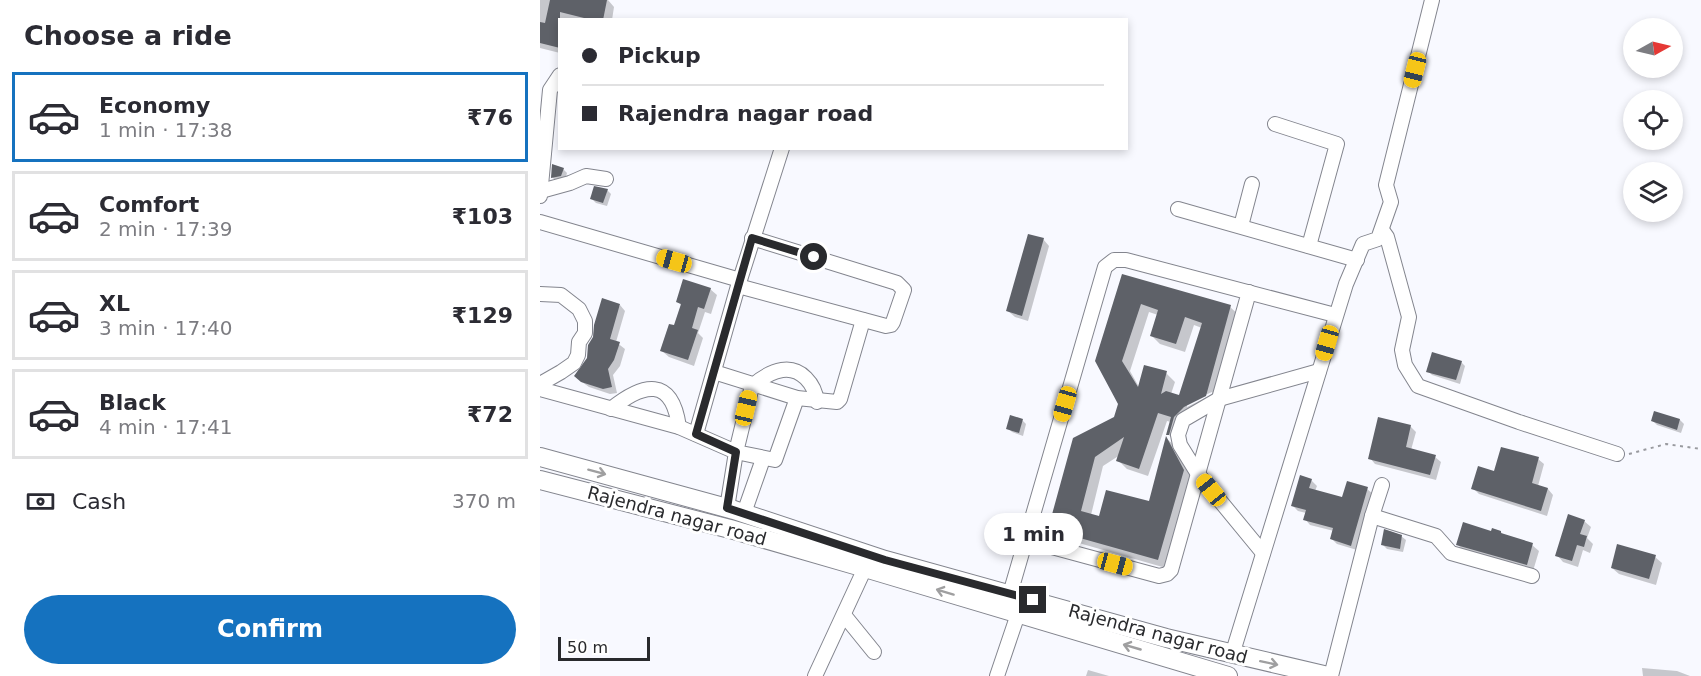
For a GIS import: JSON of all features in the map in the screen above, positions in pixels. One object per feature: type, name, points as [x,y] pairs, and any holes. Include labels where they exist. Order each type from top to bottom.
[{"type":"main road","name":"Rajendra nagar road","points":[[540,457],[736,510],[885,560],[1166,638],[1329,676]]},
{"type":"main road","name":"Rajendra nagar road","points":[[540,480],[730,529],[1161,656],[1210,674],[1228,676]]},
{"type":"main road","points":[[1161,656],[1166,638]]},
{"type":"street","points":[[1232,655],[1335,315],[1363,244],[1378,239],[1391,202],[1386,186],[1432,0]]},
{"type":"street","points":[[558,78],[550,90],[541,193],[586,176],[606,179]]},
{"type":"street","points":[[1275,124],[1337,144],[1309,246]]},
{"type":"street","points":[[696,434],[752,238],[781,150]]},
{"type":"street","points":[[1241,226],[1252,184]]},
{"type":"street","points":[[1178,209],[1356,260]]},
{"type":"street","points":[[540,222],[863,320],[886,326],[891,325],[904,290],[902,286],[752,238]]},
{"type":"street","points":[[1382,230],[1387,237],[1408,318],[1402,350],[1405,365],[1418,386],[1617,454]]},
{"type":"street","points":[[1010,594],[1105,267],[1114,260],[1126,260],[1335,315]]},
{"type":"street","points":[[1026,540],[1159,576],[1171,570],[1249,292]]},
{"type":"street","points":[[540,294],[561,295],[579,309],[585,321],[585,333],[579,342],[578,356],[574,363],[540,384]]},
{"type":"street","points":[[714,372],[797,399],[837,402],[840,399],[863,320]]},
{"type":"street","points":[[736,510],[736,452],[752,386],[763,377],[775,372],[791,370],[804,375],[810,382],[816,393],[817,402]]},
{"type":"street","points":[[1263,554],[1198,474],[1180,446],[1178,435],[1185,417],[1219,399],[1319,371]]},
{"type":"street","points":[[540,389],[679,427],[736,452],[772,461],[777,457],[797,399]]},
{"type":"street","points":[[611,409],[640,389],[662,391],[676,409],[679,427]]},
{"type":"street","points":[[736,510],[763,459]]},
{"type":"street","points":[[1329,676],[1371,516],[1382,485]]},
{"type":"street","points":[[1371,516],[1436,536],[1451,554],[1532,576]]},
{"type":"street","points":[[815,676],[865,568]]},
{"type":"street","points":[[997,676],[1018,614]]},
{"type":"street","points":[[844,615],[874,652]]},
{"type":"path","points":[[1617,454],[1627,454],[1666,444],[1701,449]]},
{"type":"building","points":[[550,0],[607,0],[603,18],[584,18],[560,12],[558,48],[540,43],[540,22],[545,23]]},
{"type":"building","points":[[552,164],[564,168],[561,176],[551,178]]},
{"type":"building","points":[[594,186],[608,189],[603,203],[590,199]]},
{"type":"building","points":[[1028,234],[1044,238],[1022,316],[1006,311]]},
{"type":"building","points":[[1122,274],[1231,305],[1206,396],[1184,407],[1174,417],[1169,435],[1166,435],[1171,417],[1158,413],[1139,469],[1116,461],[1124,437],[1095,457],[1081,511],[1099,516],[1106,490],[1149,501],[1166,436],[1184,470],[1158,560],[1048,529],[1073,438],[1114,417],[1118,404],[1095,361]],"holes":[[[1141,304],[1158,310],[1150,336],[1176,344],[1185,317],[1202,323],[1179,395],[1166,391],[1161,394],[1167,371],[1144,365],[1138,387],[1122,361]]]},
{"type":"building","points":[[683,279],[711,288],[704,309],[698,307],[692,328],[698,330],[688,360],[660,351],[669,324],[674,325],[681,304],[676,302]]},
{"type":"building","points":[[602,298],[620,304],[610,339],[620,342],[614,360],[608,369],[612,387],[603,389],[581,382],[574,376],[587,358],[588,345],[593,337]]},
{"type":"building","points":[[1432,352],[1462,361],[1456,380],[1426,372]]},
{"type":"building","points":[[1654,411],[1680,419],[1677,430],[1651,421]]},
{"type":"building","points":[[1010,415],[1023,419],[1019,433],[1006,429]]},
{"type":"building","points":[[1378,417],[1411,425],[1406,447],[1436,455],[1430,475],[1368,459]]},
{"type":"building","points":[[1501,447],[1539,457],[1532,483],[1548,488],[1541,511],[1471,489],[1478,466],[1494,471]]},
{"type":"building","points":[[1300,475],[1312,479],[1309,488],[1342,497],[1347,481],[1368,487],[1351,546],[1330,539],[1333,528],[1303,520],[1306,510],[1291,506]]},
{"type":"building","points":[[1568,514],[1585,520],[1580,534],[1587,536],[1584,547],[1577,545],[1572,561],[1555,556]]},
{"type":"building","points":[[1463,522],[1491,531],[1492,528],[1533,543],[1527,565],[1456,545]]},
{"type":"building","points":[[1384,529],[1402,535],[1400,549],[1381,545]]},
{"type":"building","points":[[1617,544],[1656,555],[1649,579],[1611,568]]},
{"type":"route","points":[[814,257],[752,238],[696,434],[736,452],[727,508],[885,560],[1033,600]]}]
